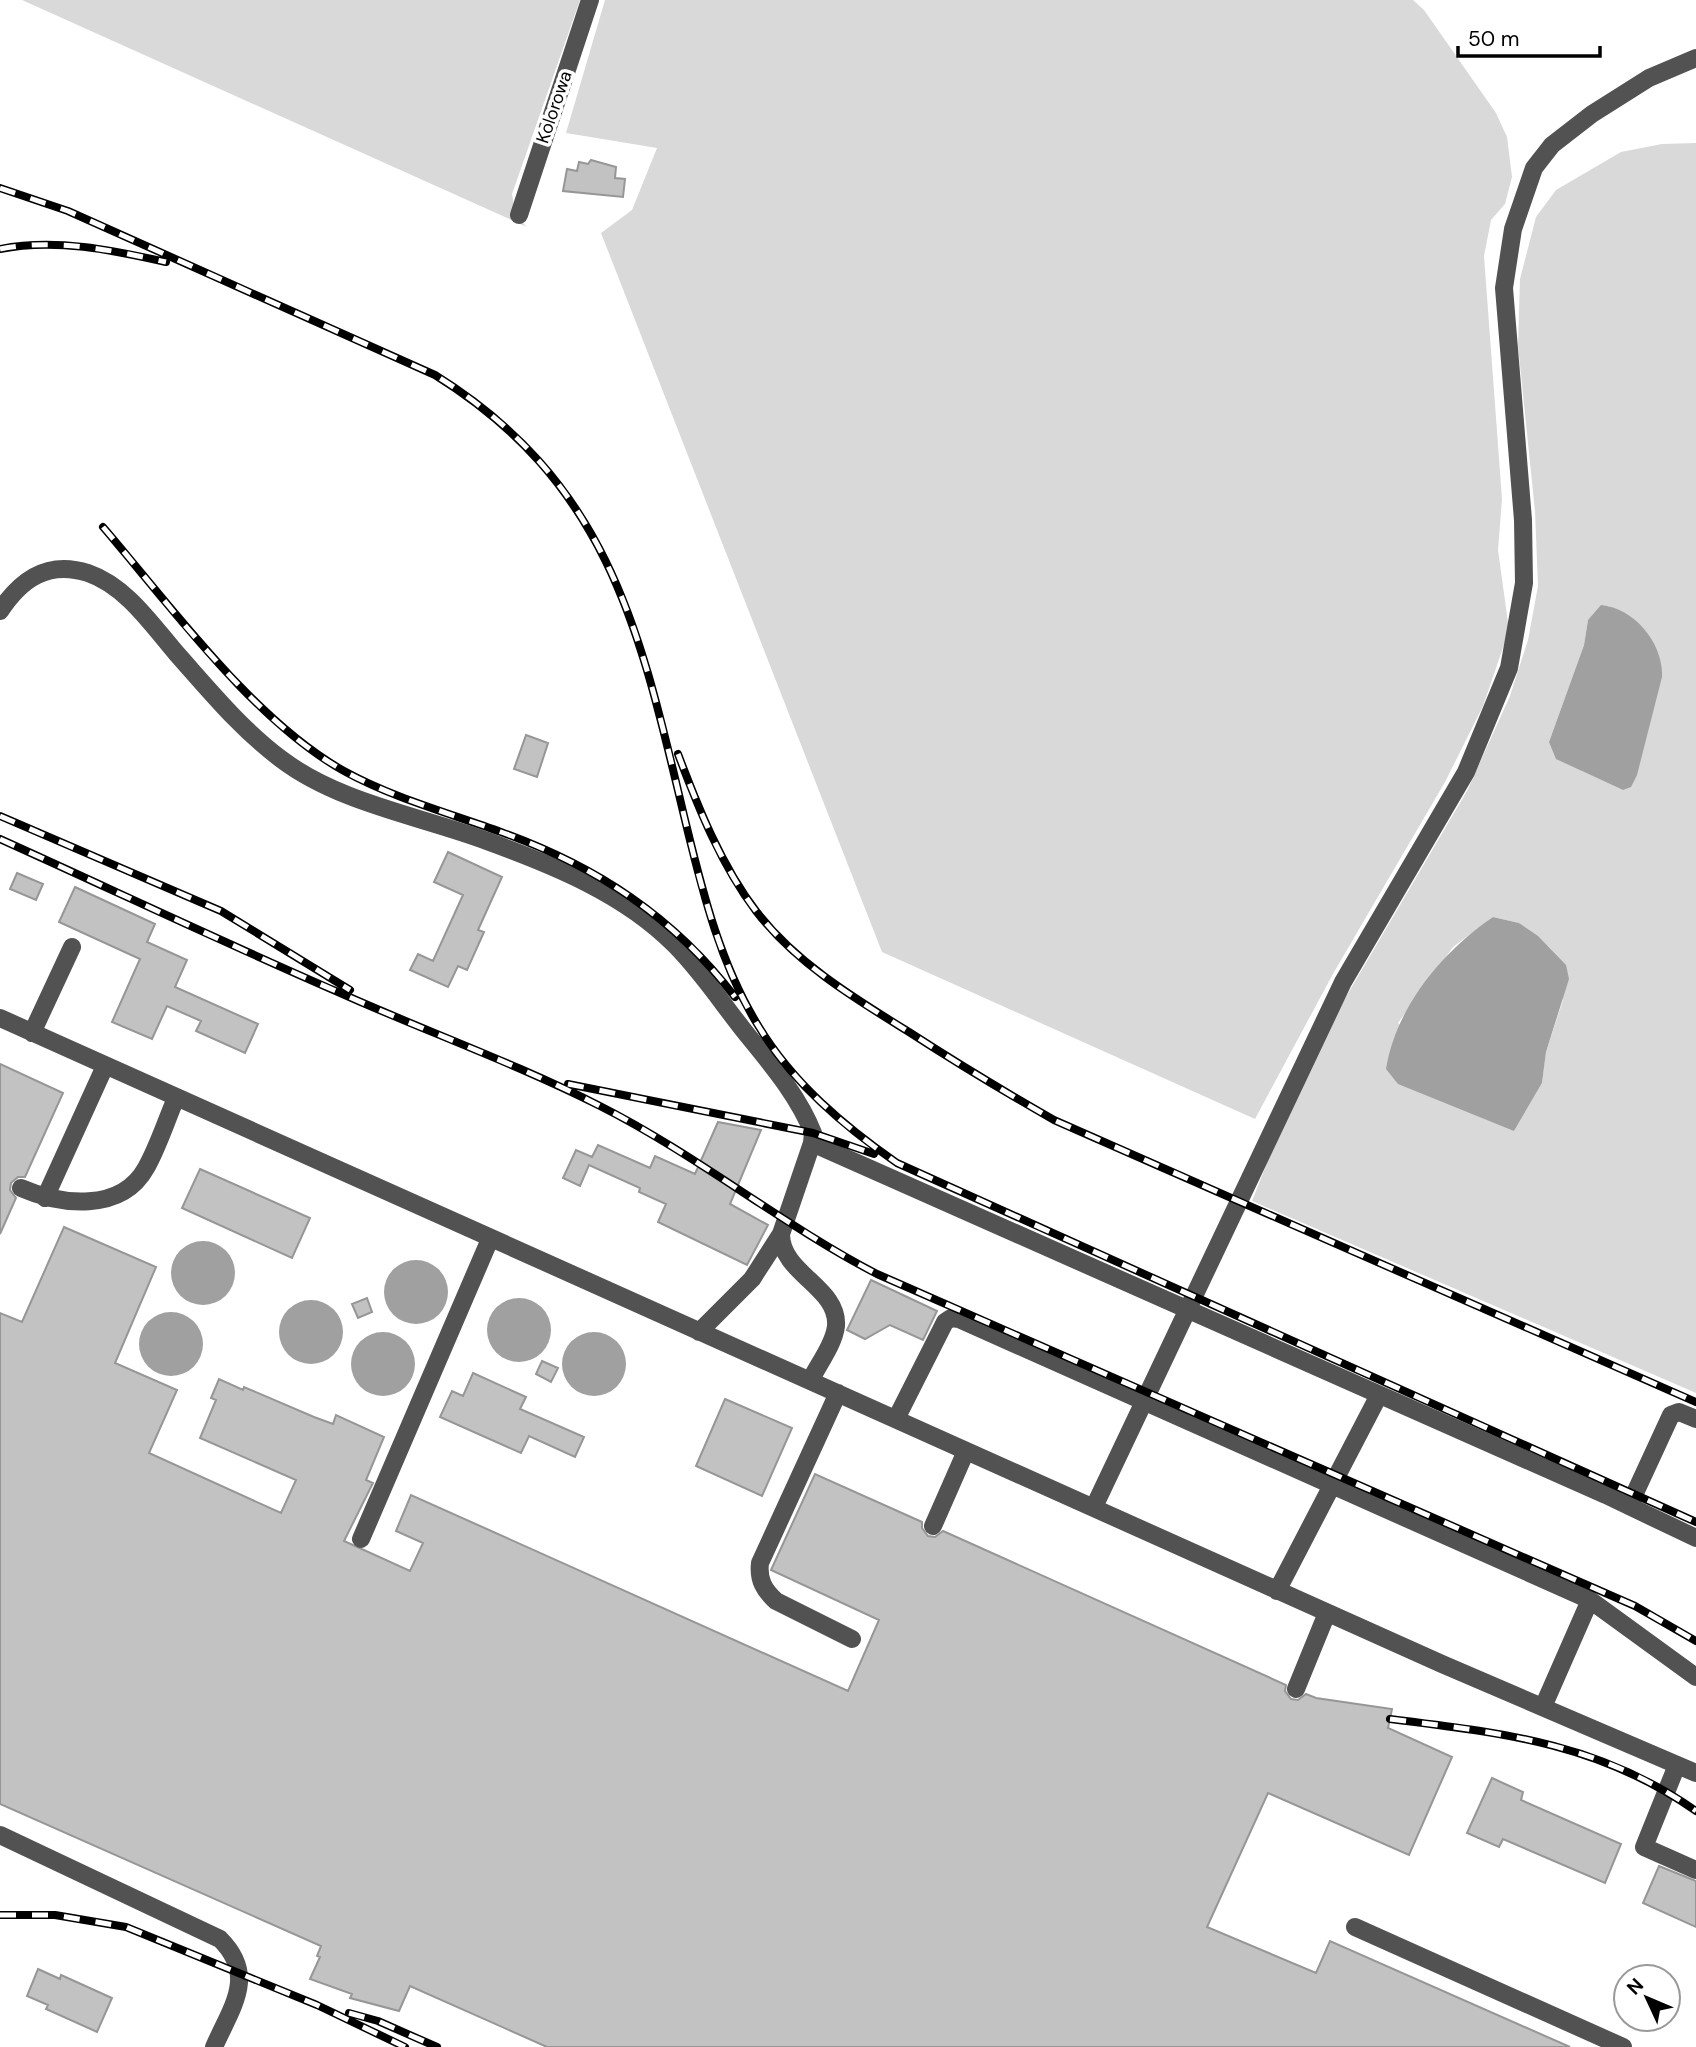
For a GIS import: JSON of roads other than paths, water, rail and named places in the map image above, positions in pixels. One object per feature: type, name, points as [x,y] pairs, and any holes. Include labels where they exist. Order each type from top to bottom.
[{"type":"street","name":"Kolorowa","points":[[519,215],[590,0]]},
{"type":"street","points":[[1094,1507],[1343,982],[1466,772],[1509,668],[1524,583],[1523,520],[1504,288],[1513,229],[1526,187],[1534,168],[1552,145],[1592,114],[1649,78],[1696,58]]},
{"type":"street","points":[[0,611],[25,580],[36,573],[71,568],[90,574],[106,582],[136,607],[248,732],[283,761],[354,796],[488,841],[563,872],[618,901],[677,947],[781,1077],[809,1124],[813,1143],[781,1234],[752,1279],[699,1332]]},
{"type":"street","points":[[33,1033],[72,947]]},
{"type":"street","points":[[0,1018],[1277,1591],[1696,1773]]},
{"type":"street","points":[[45,1198],[105,1066]]},
{"type":"street","points":[[21,1188],[45,1198],[86,1201],[102,1199],[126,1190],[146,1168],[176,1098]]},
{"type":"street","points":[[813,1143],[1696,1538]]},
{"type":"street","points":[[781,1234],[781,1246],[790,1261],[828,1301],[834,1313],[834,1334],[810,1381]]},
{"type":"street","points":[[360,1539],[490,1239]]},
{"type":"street","points":[[896,1419],[945,1322],[951,1318],[1590,1600],[1696,1677]]},
{"type":"street","points":[[838,1394],[760,1563],[759,1572],[766,1592],[776,1601],[852,1639]]},
{"type":"street","points":[[1277,1591],[1379,1395]]},
{"type":"street","points":[[1629,1506],[1671,1415],[1679,1412],[1696,1419]]},
{"type":"street","points":[[933,1526],[966,1451]]},
{"type":"street","points":[[1543,1707],[1590,1600]]},
{"type":"street","points":[[1296,1689],[1327,1613]]},
{"type":"street","points":[[1677,1765],[1644,1847],[1696,1870]]},
{"type":"street","points":[[0,1835],[220,1939],[234,1955],[241,1973],[237,1993],[214,2047]]},
{"type":"street","points":[[1355,1927],[1623,2047]]},
{"type":"railway","points":[[0,188],[68,211],[435,375],[495,418],[543,465],[580,516],[610,570],[633,628],[653,690],[707,903],[734,979],[759,1027],[787,1067],[821,1102],[858,1134],[897,1163],[1696,1522]]},
{"type":"railway","points":[[0,249],[62,245],[166,262]]},
{"type":"railway","points":[[103,527],[215,660],[278,723],[311,749],[363,781],[536,846],[601,878],[631,897],[686,942],[735,997]]},
{"type":"railway","points":[[678,754],[721,855],[756,911],[807,963],[868,1006],[1054,1120],[1696,1402]]},
{"type":"railway","points":[[0,816],[221,911],[350,990]]},
{"type":"railway","points":[[0,839],[600,1106],[671,1146],[807,1234],[877,1274],[1635,1606],[1696,1641]]},
{"type":"railway","points":[[568,1084],[813,1133],[874,1154]]},
{"type":"railway","points":[[1390,1719],[1511,1736],[1587,1756],[1660,1788],[1696,1811]]},
{"type":"railway","points":[[0,1915],[55,1915],[126,1927],[317,2005],[405,2047]]},
{"type":"railway","points":[[349,2013],[378,2021],[437,2047]]}]
